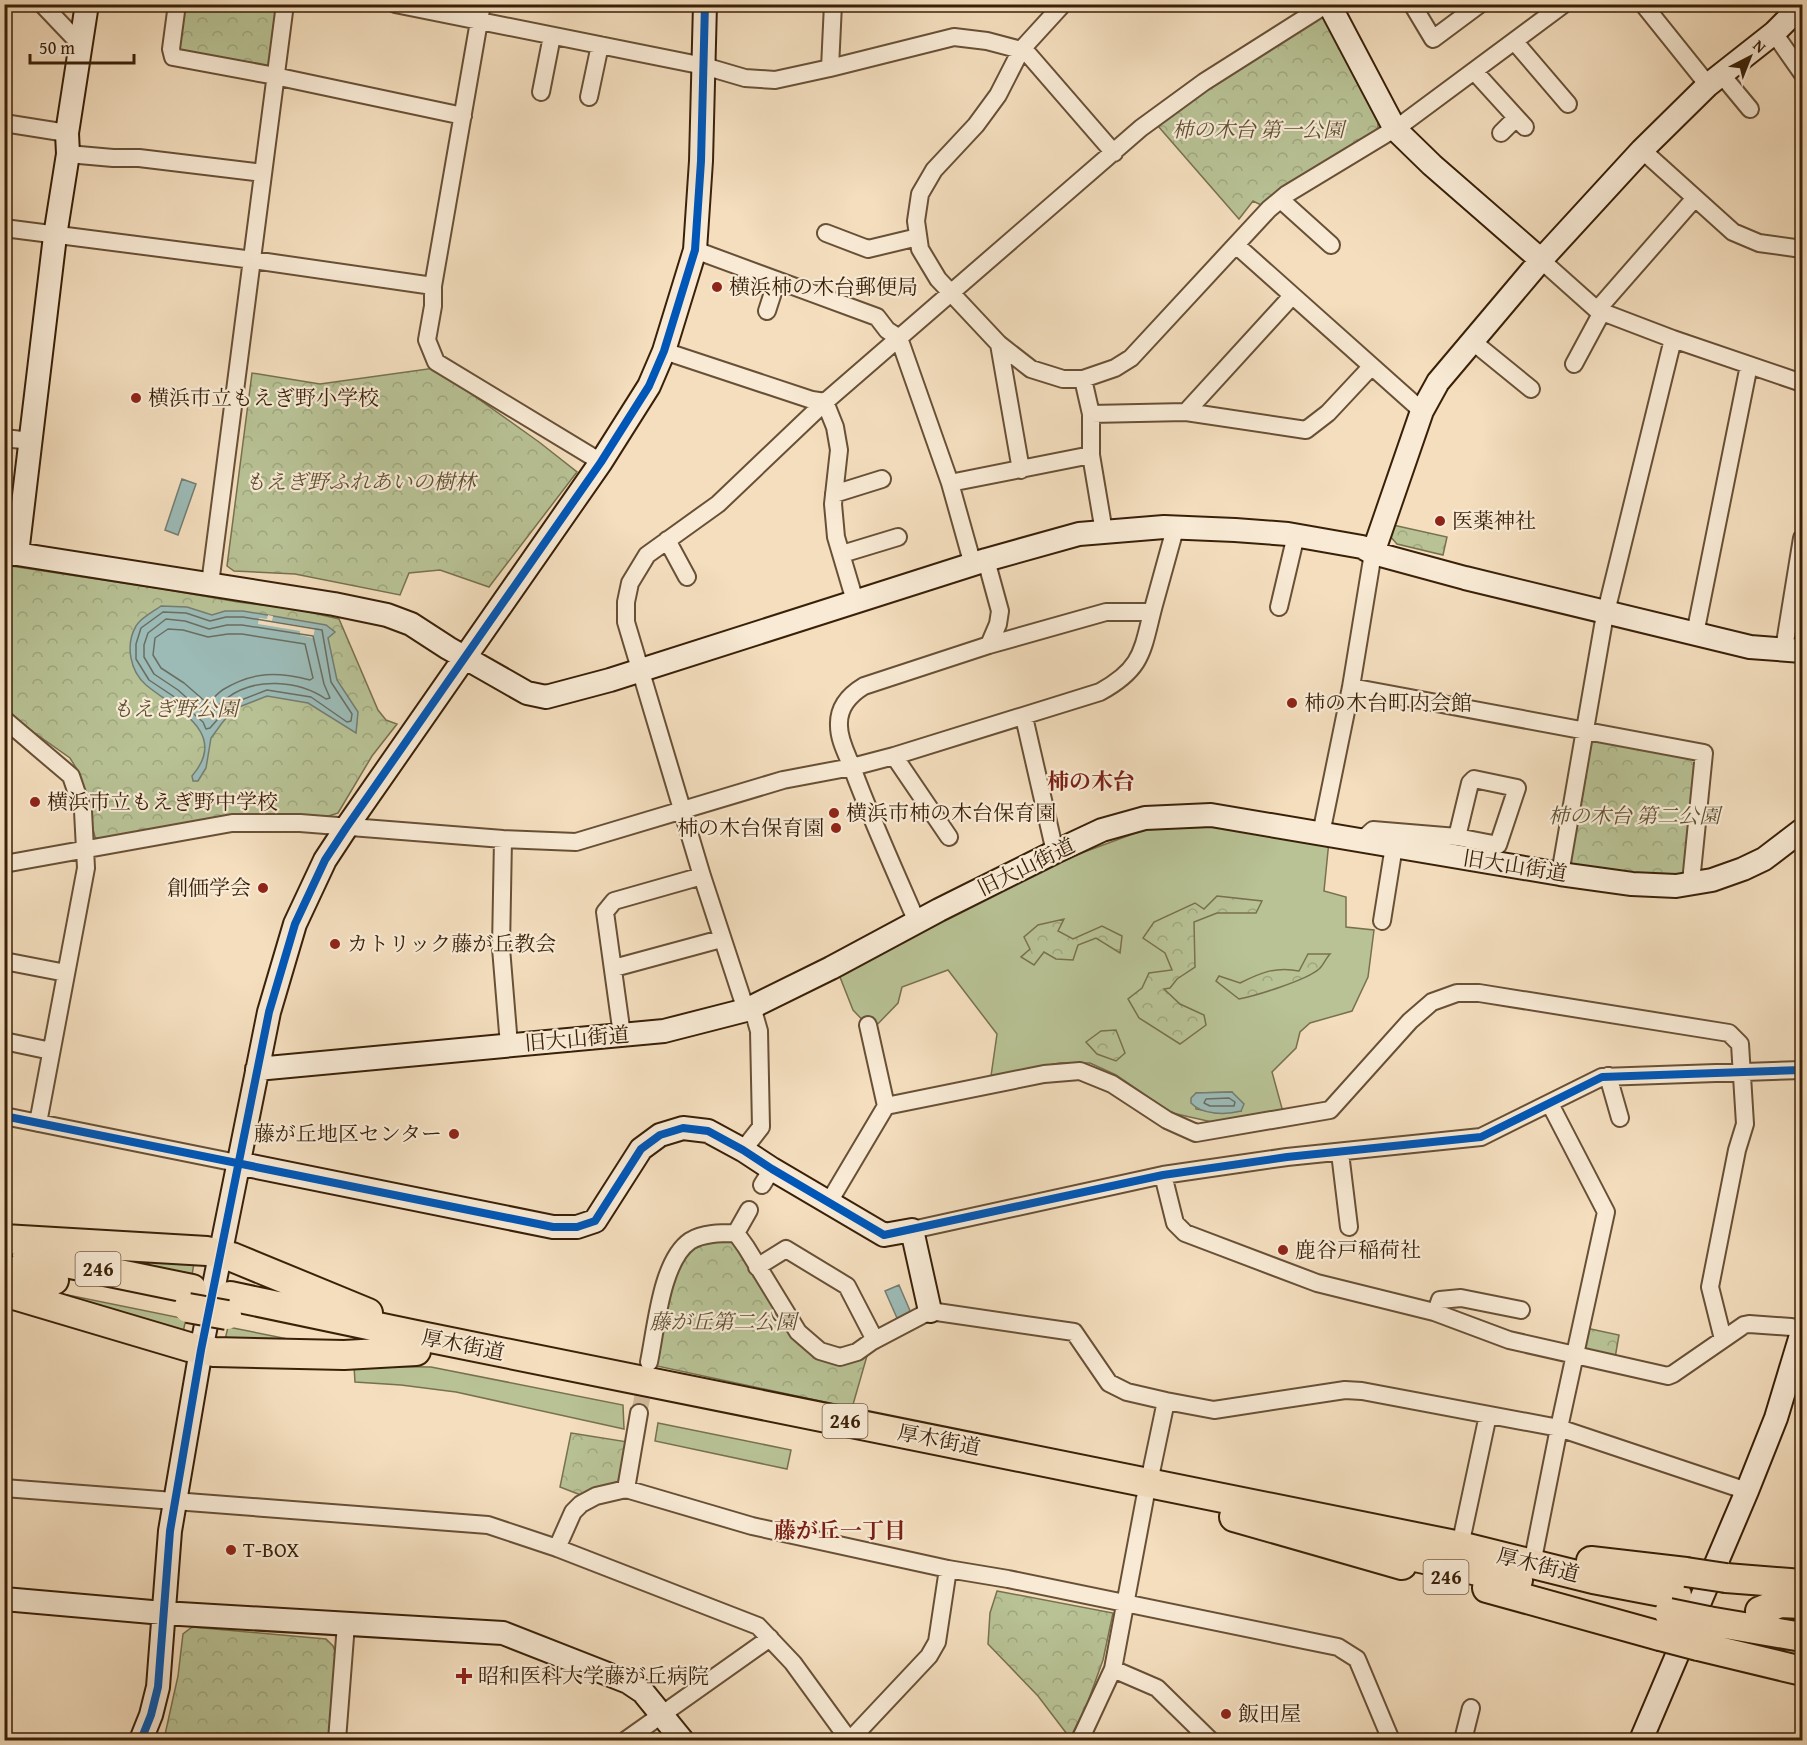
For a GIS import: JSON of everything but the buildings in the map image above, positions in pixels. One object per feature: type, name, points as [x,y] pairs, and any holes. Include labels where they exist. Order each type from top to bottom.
[{"type":"highway","points":[[4,1239],[207,1251],[232,1257],[362,1310],[414,1343]]},
{"type":"highway","name":"厚木街道","points":[[4,1250],[190,1298]]},
{"type":"highway","name":"厚木街道","points":[[4,1270],[229,1305],[1148,1490],[1460,1546],[1593,1579],[1673,1604],[1707,1623],[1803,1637]]},
{"type":"highway","points":[[4,1292],[214,1352],[344,1355],[414,1343]]},
{"type":"highway","name":"厚木街道","points":[[1148,1490],[1311,1540],[1673,1604]]},
{"type":"highway","name":"246","points":[[1460,1546],[1534,1554],[1673,1604],[1803,1671]]},
{"type":"highway","name":"246","points":[[1673,1604],[1726,1578],[1803,1584]]},
{"type":"highway","points":[[1760,1611],[1780,1602],[1803,1604]]},
{"type":"highway","name":"厚木街道","points":[[1707,1623],[1760,1611],[1803,1618]]},
{"type":"street","points":[[42,4],[81,45]]},
{"type":"street","points":[[87,4],[55,236],[31,441],[11,554],[210,584],[387,615],[411,624],[527,693],[546,698],[855,601],[1079,534],[1164,527],[1296,535],[1362,547],[1373,553],[1695,634],[1750,647],[1793,650],[1803,538]]},
{"type":"street","points":[[177,4],[172,57],[275,76],[463,116]]},
{"type":"street","points":[[210,584],[285,4]]},
{"type":"street","points":[[395,4],[480,13],[552,36],[704,66],[745,78],[775,80],[830,69],[954,37],[987,41],[1021,50],[1029,55],[1114,153]]},
{"type":"street","points":[[141,1740],[151,1715],[158,1687],[174,1502],[219,1254],[269,1012],[296,924],[325,861],[346,828],[601,462],[649,386],[664,351],[695,250],[701,161],[705,4]]},
{"type":"street","points":[[830,69],[833,4]]},
{"type":"street","points":[[1063,4],[1021,50],[998,95],[976,125],[934,170],[920,194],[916,221],[920,249],[938,279],[999,344],[1031,369],[1064,380],[1083,379],[1115,368],[1131,358],[1264,213],[1287,194],[1395,129],[1564,4]]},
{"type":"street","points":[[743,1150],[761,1127],[759,1030],[755,1017],[746,1010],[721,939],[626,622],[626,602],[630,583],[647,555],[718,504],[825,402],[951,292],[1142,128],[1204,82],[1328,4],[1395,129],[1432,165],[1600,311],[1673,339],[1803,383]]},
{"type":"street","points":[[1412,4],[1433,39],[1480,4]]},
{"type":"street","points":[[1643,4],[1715,80],[1750,110]]},
{"type":"street","points":[[1321,834],[1351,687],[1373,553],[1422,411],[1438,382],[1541,260],[1642,150],[1715,80],[1774,33],[1803,6]]},
{"type":"street","points":[[480,13],[433,286],[433,306],[427,340],[436,362],[601,462]]},
{"type":"street","points":[[1774,33],[1803,73]]},
{"type":"street","points":[[541,92],[551,73],[552,36]]},
{"type":"street","points":[[1514,41],[1561,102]]},
{"type":"street","points":[[589,95],[600,45]]},
{"type":"street","points":[[1474,71],[1520,123],[1501,133]]},
{"type":"street","points":[[4,123],[113,158],[140,158],[263,173]]},
{"type":"street","points":[[1642,150],[1733,232],[1746,239],[1803,249]]},
{"type":"street","points":[[1575,364],[1600,311],[1695,198]]},
{"type":"street","points":[[1281,200],[1331,245]]},
{"type":"street","points":[[4,228],[433,286]]},
{"type":"street","points":[[826,233],[856,238],[868,249],[918,237]]},
{"type":"street","points":[[1236,245],[1422,411]]},
{"type":"street","points":[[695,250],[877,317],[887,330],[899,338],[979,563],[1000,611],[998,624],[988,645]]},
{"type":"street","points":[[767,311],[777,280]]},
{"type":"street","points":[[1186,412],[1292,296]]},
{"type":"street","points":[[1560,874],[1606,612],[1673,339]]},
{"type":"street","points":[[1472,341],[1531,389]]},
{"type":"street","points":[[999,344],[1021,470]]},
{"type":"street","points":[[664,351],[812,400],[825,402]]},
{"type":"street","points":[[1695,634],[1749,365]]},
{"type":"street","points":[[1091,414],[1186,412],[1306,430],[1328,413],[1371,367]]},
{"type":"street","points":[[1083,379],[1091,414],[1091,455],[1104,532]]},
{"type":"street","points":[[825,402],[835,427],[839,450],[834,494],[834,521],[855,601]]},
{"type":"street","points":[[4,438],[31,441]]},
{"type":"street","points":[[950,483],[1091,455]]},
{"type":"street","points":[[834,494],[882,479]]},
{"type":"street","points":[[4,864],[232,823],[300,823],[503,839],[576,842],[783,780],[852,767],[894,756],[1024,717],[1100,692],[1117,683],[1131,669],[1146,642],[1175,528]]},
{"type":"street","points":[[1279,607],[1296,535]]},
{"type":"street","points":[[842,554],[898,537]]},
{"type":"street","points":[[667,540],[687,577]]},
{"type":"street","points":[[917,922],[838,728],[844,704],[851,694],[864,686],[988,645],[1106,612],[1152,612]]},
{"type":"street","points":[[1351,687],[1704,753],[1691,882]]},
{"type":"street","points":[[1024,717],[1055,852]]},
{"type":"street","points":[[4,719],[70,776],[82,811],[86,867],[38,1123]]},
{"type":"street","points":[[894,756],[949,837]]},
{"type":"street","name":"旧大山街道","points":[[257,1069],[664,1031],[746,1010],[1055,852],[1102,830],[1145,818],[1210,815],[1560,874],[1632,884],[1676,886],[1712,880],[1764,859],[1803,830]]},
{"type":"street","points":[[1361,841],[1373,830],[1457,837]]},
{"type":"street","points":[[503,839],[501,948],[509,1044]]},
{"type":"street","points":[[1388,913],[1394,846]]},
{"type":"street","points":[[622,1035],[605,912],[614,902],[702,876]]},
{"type":"street","points":[[614,968],[721,939]]},
{"type":"street","points":[[4,961],[66,973]]},
{"type":"street","points":[[886,1106],[1044,1074],[1080,1071],[1112,1084],[1167,1120],[1196,1133],[1330,1110],[1410,1021],[1432,1002],[1457,993],[1479,993],[1729,1033],[1740,1044],[1745,1124],[1737,1150],[1710,1287],[1722,1339]]},
{"type":"street","points":[[829,1202],[886,1106],[868,1025]]},
{"type":"street","points":[[4,1041],[51,1051]]},
{"type":"street","points":[[4,1116],[553,1227],[577,1227],[595,1221],[641,1149],[660,1135],[683,1128],[708,1131],[743,1150],[767,1177],[829,1202],[884,1235],[1163,1175],[1287,1157],[1481,1137],[1602,1077],[1803,1070]]},
{"type":"street","points":[[1608,1076],[1620,1118]]},
{"type":"street","points":[[1534,1554],[1606,1212],[1550,1104]]},
{"type":"street","points":[[1340,1153],[1344,1220]]},
{"type":"street","points":[[1163,1175],[1174,1223],[1185,1233],[1317,1283],[1436,1312],[1509,1340],[1668,1376],[1722,1339],[1749,1324],[1791,1327],[1803,1331],[1776,1418],[1641,1740]]},
{"type":"street","points":[[736,1233],[749,1210]]},
{"type":"street","points":[[912,1230],[930,1311]]},
{"type":"street","points":[[736,1233],[798,1332],[820,1351],[840,1357],[857,1352],[930,1311],[1074,1332],[1109,1383],[1127,1392],[1214,1410],[1345,1390],[1362,1391],[1559,1428],[1747,1491]]},
{"type":"street","points":[[649,1362],[666,1276],[675,1257],[691,1241],[713,1234],[736,1233]]},
{"type":"street","points":[[757,1267],[786,1249],[847,1286],[875,1340]]},
{"type":"street","points":[[1436,1312],[1440,1300],[1451,1298],[1521,1310]]},
{"type":"street","points":[[1080,1740],[1113,1669],[1166,1401]]},
{"type":"street","points":[[627,1489],[639,1413]]},
{"type":"street","points":[[1460,1546],[1488,1414]]},
{"type":"street","points":[[4,1488],[488,1525],[557,1548],[758,1626],[793,1663],[849,1740],[929,1656],[937,1642],[948,1569]]},
{"type":"street","points":[[557,1548],[573,1512],[581,1504],[596,1496],[627,1489],[752,1526],[948,1569],[1008,1579],[1338,1647],[1357,1659],[1391,1740]]},
{"type":"street","points":[[4,1599],[163,1613],[503,1633],[616,1676],[643,1692],[682,1740]]},
{"type":"street","points":[[337,1740],[346,1624]]},
{"type":"street","points":[[626,1740],[770,1638]]},
{"type":"street","points":[[1113,1669],[1157,1688],[1210,1740]]},
{"type":"street","points":[[1463,1740],[1471,1708]]},
{"type":"green space","points":[[181,5],[284,5],[270,75],[181,55],[176,48]]},
{"type":"green space","name":"柿の木台 第一公園","points":[[1324,7],[1378,119],[1378,133],[1269,209],[1253,201],[1239,219],[1158,126],[1204,82]]},
{"type":"green space","name":"もえぎ野ふれあいの樹林","points":[[435,368],[577,472],[489,587],[440,570],[409,573],[400,595],[295,574],[234,571],[227,566],[252,373],[320,384]]},
{"type":"green space","points":[[1393,525],[1447,537],[1443,555],[1397,544],[1389,535]]},
{"type":"green space","name":"もえぎ野公園","points":[[4,565],[296,609],[339,619],[378,710],[386,720],[397,724],[372,756],[338,813],[322,818],[102,842],[95,837],[78,771],[70,758],[5,712]]},
{"type":"green space","name":"柿の木台 第二公園","points":[[1586,731],[1704,753],[1691,882],[1560,874]]},
{"type":"green space","points":[[1205,825],[1329,841],[1324,891],[1346,897],[1346,927],[1374,930],[1368,977],[1352,1011],[1310,1023],[1300,1032],[1296,1048],[1272,1072],[1283,1112],[1221,1124],[1172,1113],[1116,1075],[1090,1063],[1060,1063],[991,1076],[997,1034],[948,970],[902,987],[898,1003],[872,1030],[853,1010],[838,972],[936,925],[1041,868],[1149,828]],"holes":[[[1232,1092],[1241,1111],[1217,1113],[1196,1109],[1196,1093]]]},
{"type":"green space","points":[[1217,896],[1262,901],[1256,913],[1217,913],[1194,922],[1195,967],[1177,979],[1170,988],[1164,989],[1180,1004],[1204,1015],[1206,1025],[1180,1044],[1139,1018],[1128,999],[1142,988],[1149,973],[1172,970],[1165,953],[1143,938],[1154,922],[1195,903],[1204,909]]},
{"type":"green space","points":[[1064,919],[1058,931],[1073,939],[1102,926],[1122,936],[1120,953],[1096,938],[1078,945],[1073,960],[1056,959],[1044,952],[1034,965],[1021,957],[1030,949],[1024,937],[1038,925]]},
{"type":"green space","points":[[1308,954],[1330,954],[1320,968],[1313,973],[1293,983],[1257,995],[1239,999],[1216,981],[1219,976],[1240,983],[1268,971],[1283,969],[1299,971]]},
{"type":"green space","points":[[1116,1030],[1125,1053],[1116,1061],[1097,1054],[1086,1042],[1101,1031]]},
{"type":"green space","name":"藤が丘第二公園","points":[[734,1237],[798,1332],[840,1357],[871,1342],[852,1408],[657,1366],[672,1277],[680,1259],[696,1246],[716,1238]]},
{"type":"green space","points":[[53,1248],[195,1257],[192,1275]]},
{"type":"green space","points":[[4,1282],[186,1319],[181,1341]]},
{"type":"green space","points":[[228,1327],[333,1348],[224,1344]]},
{"type":"green space","points":[[1586,1328],[1619,1335],[1615,1358],[1591,1353],[1583,1347]]},
{"type":"green space","points":[[354,1366],[431,1367],[623,1405],[624,1429],[456,1392],[355,1382]]},
{"type":"green space","points":[[658,1423],[791,1450],[787,1469],[655,1441]]},
{"type":"green space","points":[[571,1433],[628,1442],[619,1481],[591,1492],[586,1497],[560,1487]]},
{"type":"green space","points":[[997,1591],[1113,1613],[1103,1660],[1086,1707],[1070,1738],[1038,1696],[988,1644],[990,1613]]},
{"type":"green space","points":[[192,1627],[326,1639],[333,1646],[336,1654],[331,1740],[164,1739],[178,1676],[183,1634]]},
{"type":"water","points":[[182,479],[196,484],[178,535],[165,530]]},
{"type":"water","points":[[161,606],[187,607],[212,615],[225,611],[243,611],[326,625],[335,632],[328,638],[337,680],[358,712],[356,733],[308,703],[267,696],[234,709],[211,738],[206,768],[198,781],[193,781],[192,776],[202,760],[205,747],[202,734],[183,713],[146,685],[136,673],[131,657],[131,641],[136,626],[144,617]]},
{"type":"water","points":[[1232,1092],[1244,1104],[1241,1111],[1214,1113],[1201,1110],[1191,1103],[1191,1098],[1196,1093]]},
{"type":"water","points":[[899,1285],[911,1313],[897,1318],[885,1291]]},
{"type":"pier","points":[[268,615],[273,616],[272,621],[315,628],[313,638],[300,635],[300,631],[258,624],[259,618],[267,619]]},
{"type":"tunnel","points":[[639,1413],[647,1375]]},
{"type":"cycle path","points":[[141,1740],[151,1715],[158,1687],[170,1531],[201,1350],[269,1012],[295,924],[325,860],[346,828],[601,462],[649,386],[664,351],[695,250],[701,161],[705,4]]},
{"type":"cycle path","points":[[4,1116],[553,1227],[577,1227],[595,1221],[641,1149],[660,1135],[683,1128],[708,1131],[884,1235],[1163,1175],[1287,1157],[1481,1137],[1602,1077],[1802,1070]]},
{"type":"place","name":"横浜柿の木台郵便局","points":[[717,287]]},
{"type":"place","name":"横浜市立もえぎ野小学校","points":[[136,398]]},
{"type":"place","name":"医薬神社","points":[[1440,521]]},
{"type":"place","name":"柿の木台町内会館","points":[[1292,703]]},
{"type":"place","name":"横浜市立もえぎ野中学校","points":[[35,802]]},
{"type":"place","name":"横浜市柿の木台保育園","points":[[834,813]]},
{"type":"place","name":"柿の木台保育園","points":[[836,828]]},
{"type":"place","name":"創価学会","points":[[263,888]]},
{"type":"place","name":"カトリック藤が丘教会","points":[[335,944]]},
{"type":"place","name":"藤が丘地区センター","points":[[454,1134]]},
{"type":"place","name":"鹿谷戸稲荷社","points":[[1283,1250]]},
{"type":"place","name":"T-BOX","points":[[231,1550]]},
{"type":"place","name":"昭和医科大学藤が丘病院","points":[[464,1676]]},
{"type":"place","name":"飯田屋","points":[[1226,1714]]},
{"type":"district","name":"柿の木台","points":[[1091,781]]},
{"type":"district","name":"藤が丘一丁目","points":[[840,1530]]}]
